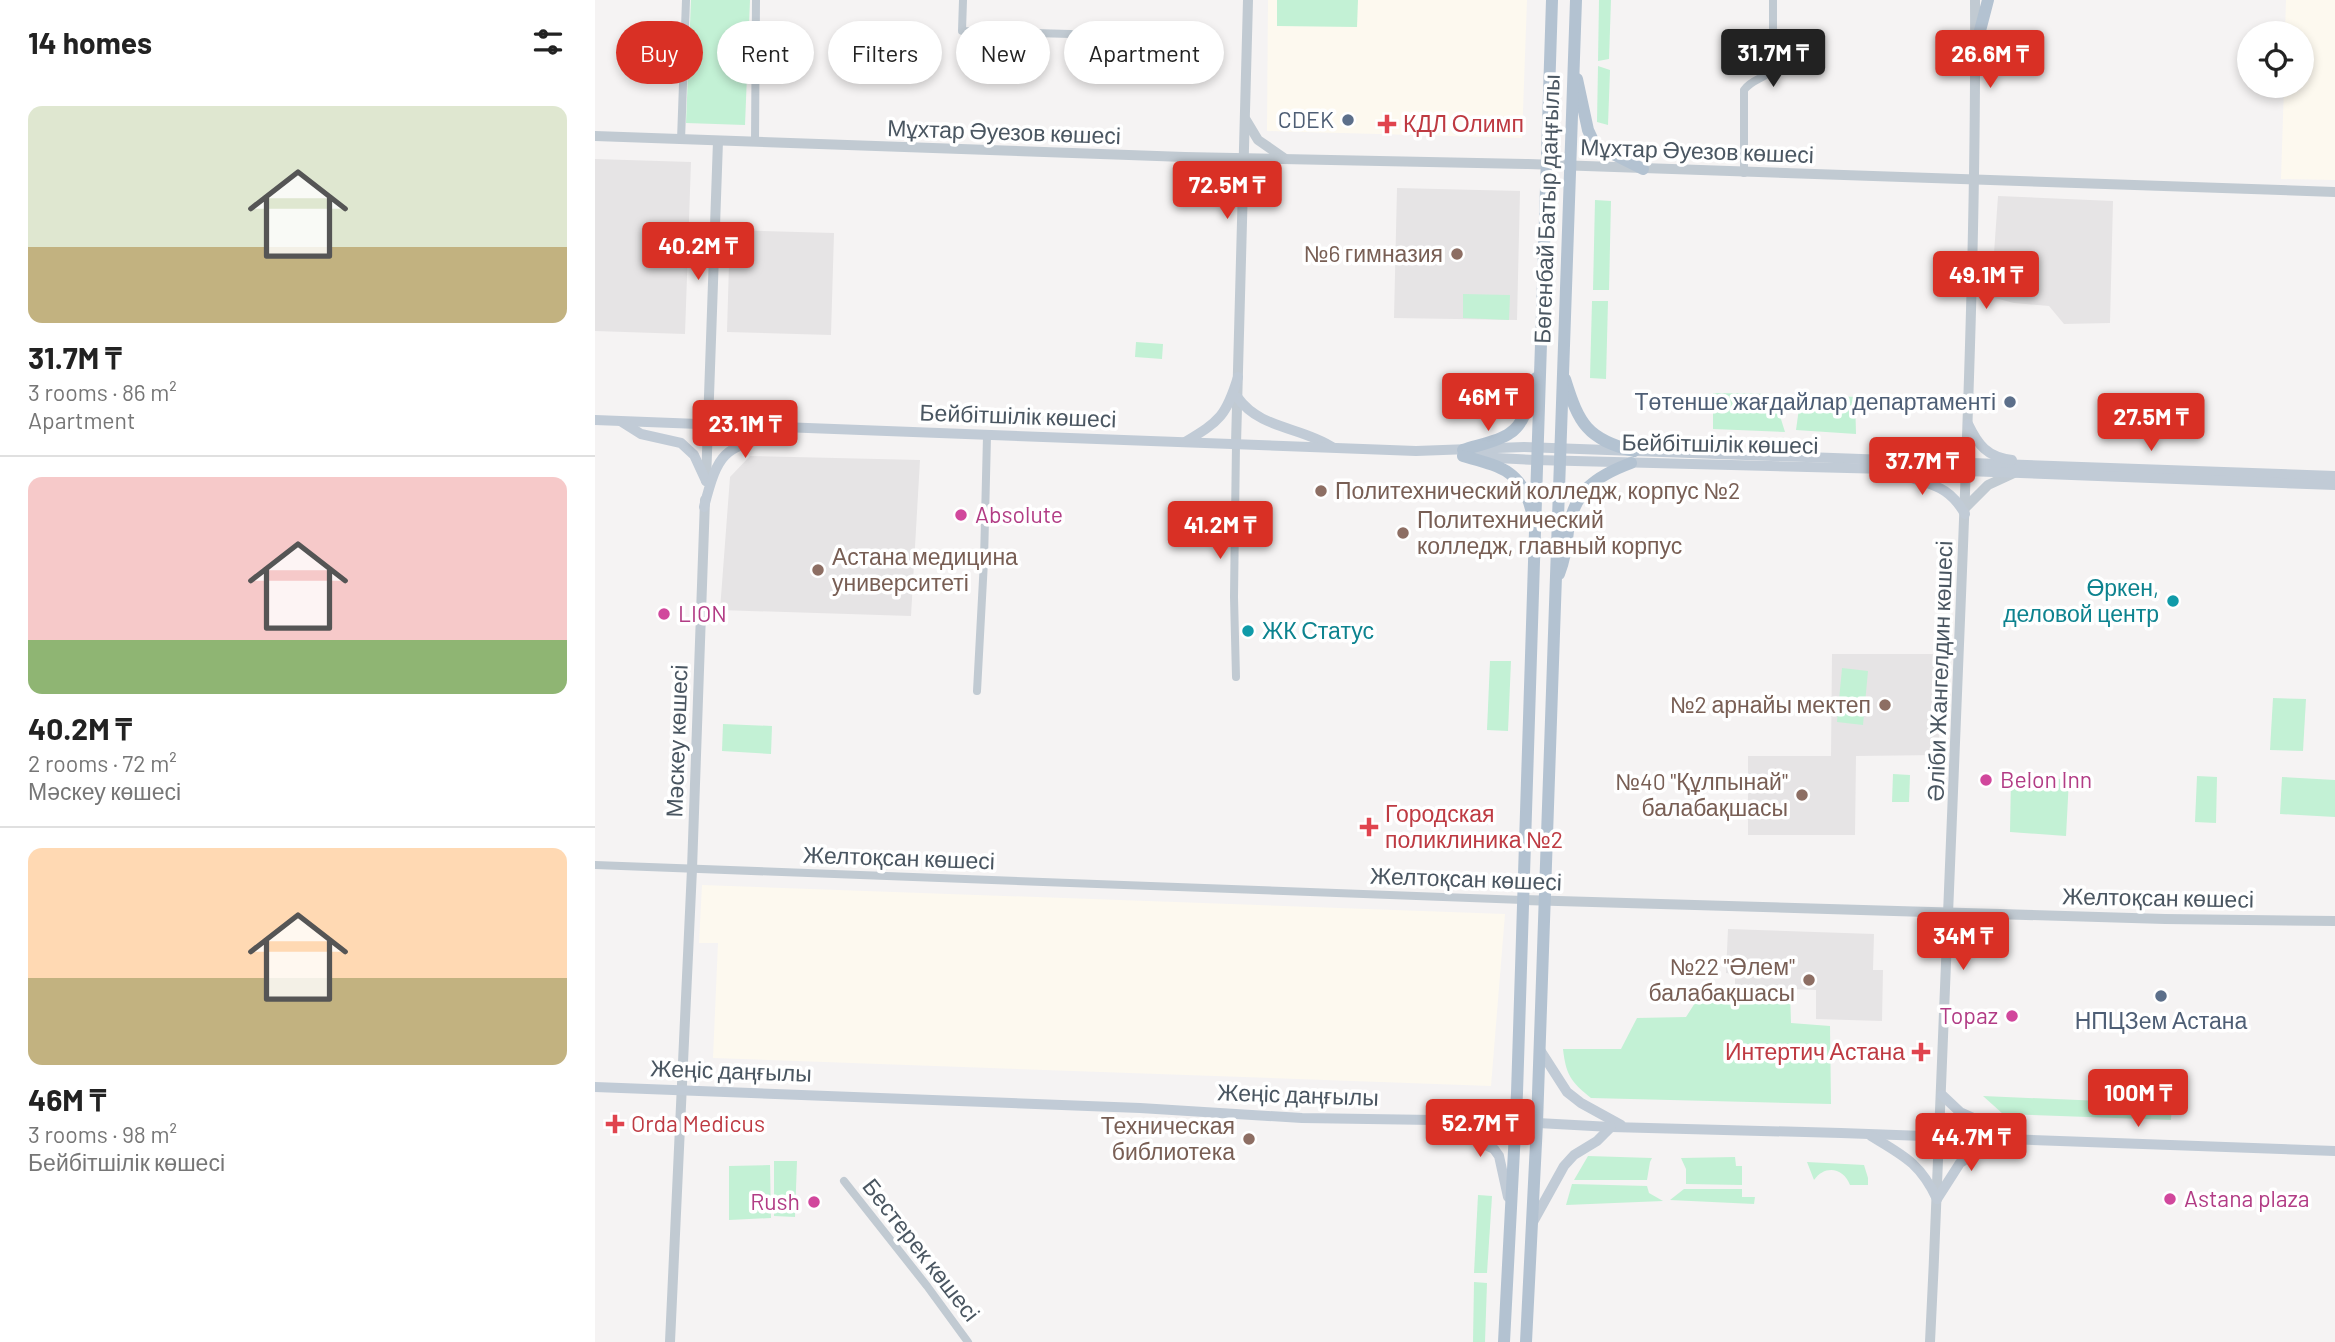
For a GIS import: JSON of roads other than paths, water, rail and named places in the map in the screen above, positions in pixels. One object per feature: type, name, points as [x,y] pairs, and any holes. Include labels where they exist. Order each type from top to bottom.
[{"type":"main road","name":"Бөгенбай Батыр даңғылы","points":[[1504,1342],[1516,1122],[1552,0]]},
{"type":"main road","name":"Бөгенбай Батыр даңғылы","points":[[1526,1342],[1540,1050],[1576,0]]},
{"type":"main road","points":[[1975,50],[1989,0]]},
{"type":"main road","points":[[1573,67],[1585,108],[1588,130],[1595,145],[1604,152],[1643,169]]},
{"type":"main road","points":[[1463,453],[1510,433],[1520,423],[1540,364]]},
{"type":"main road","points":[[1562,371],[1574,409],[1587,429],[1609,445],[1633,457]]},
{"type":"main road","points":[[1185,443],[1223,416],[1230,404],[1238,377]]},
{"type":"main road","points":[[1238,398],[1247,410],[1259,419],[1317,437],[1332,447]]},
{"type":"main road","name":"Бейбітшілік көшесі","points":[[595,420],[1463,453],[1966,467],[2014,473],[2335,485]]},
{"type":"main road","points":[[619,421],[641,434],[681,443],[694,455],[706,481]]},
{"type":"main road","points":[[1968,424],[1978,445],[2007,460],[2035,465]]},
{"type":"main road","points":[[704,507],[713,471],[727,452],[740,445],[797,429]]},
{"type":"main road","points":[[1463,453],[1508,471],[1520,481],[1529,499],[1535,523]]},
{"type":"main road","points":[[1555,584],[1566,557],[1574,506],[1584,491],[1607,472],[1633,457]]},
{"type":"main road","name":"Бейбітшілік көшесі","points":[[1633,457],[1892,470],[2035,465],[2335,476]]},
{"type":"main road","points":[[1892,470],[1948,491],[1965,511]]},
{"type":"main road","points":[[1540,1050],[1567,1092],[1581,1103],[1623,1126]]},
{"type":"main road","name":"Жеңіс даңғылы","points":[[595,1087],[1140,1108],[1302,1118],[1516,1122],[2335,1151]]},
{"type":"main road","points":[[1942,1095],[1960,1112],[2025,1141]]},
{"type":"main road","points":[[1432,1120],[1494,1149],[1499,1156],[1511,1212]]},
{"type":"main road","points":[[1532,1224],[1564,1166],[1611,1127]]},
{"type":"main road","points":[[1869,1135],[1914,1164],[1928,1180],[1937,1199]]},
{"type":"main road","points":[[1937,1199],[1959,1163],[1996,1139]]},
{"type":"street","points":[[681,139],[686,0]]},
{"type":"street","points":[[755,141],[757,0]]},
{"type":"street","points":[[963,0],[962,31],[1064,34]]},
{"type":"street","points":[[1236,677],[1236,444],[1248,0]]},
{"type":"street","points":[[1744,173],[1744,90],[1750,83],[1767,76],[1773,69],[1773,0]]},
{"type":"street","name":"Әліби Жангелдин көшесі","points":[[1930,1342],[1950,913],[1968,424],[1975,180],[1975,0]]},
{"type":"street","points":[[1245,118],[1258,140],[1288,160]]},
{"type":"street","name":"Мұхтар Әуезов көшесі","points":[[595,136],[2335,192]]},
{"type":"street","name":"Мәскеу көшесі","points":[[670,1342],[692,869],[719,141]]},
{"type":"street","points":[[977,691],[987,436]]},
{"type":"street","points":[[1965,511],[1977,494],[1988,485],[2014,473]]},
{"type":"street","name":"Желтоқсан көшесі","points":[[595,865],[1724,908],[2335,921]]},
{"type":"street","name":"Бестерек көшесі","points":[[844,1181],[968,1342]]},
{"type":"place","name":"CDEK","points":[[1348,120]]},
{"type":"place","name":"КДЛ Олимп","points":[[1387,124]]},
{"type":"place","name":"№6 гимназия","points":[[1457,254]]},
{"type":"place","name":"Төтенше жағдайлар департаменті","points":[[2010,402]]},
{"type":"place","name":"Политехнический колледж, корпус №2","points":[[1321,491]]},
{"type":"place","name":"Absolute","points":[[961,515]]},
{"type":"place","name":"Политехнический колледж, главный корпус","points":[[1403,533]]},
{"type":"place","name":"Астана медицина университеті","points":[[818,570]]},
{"type":"place","name":"Өркен, деловой центр","points":[[2173,601]]},
{"type":"place","name":"LION","points":[[664,614]]},
{"type":"place","name":"ЖК Статус","points":[[1248,631]]},
{"type":"place","name":"№2 арнайы мектеп","points":[[1885,705]]},
{"type":"place","name":"Belon Inn","points":[[1986,780]]},
{"type":"place","name":"№40 \"Құлпынай\" балабақшасы","points":[[1802,795]]},
{"type":"place","name":"Городская поликлиника №2","points":[[1369,827]]},
{"type":"place","name":"№22 \"Әлем\" балабақшасы","points":[[1809,980]]},
{"type":"place","name":"НПЦЗем Астана","points":[[2161,996]]},
{"type":"place","name":"Topaz","points":[[2012,1016]]},
{"type":"place","name":"Интертич Астана","points":[[1921,1052]]},
{"type":"place","name":"Orda Medicus","points":[[615,1124]]},
{"type":"place","name":"Техническая библиотека","points":[[1249,1139]]},
{"type":"place","name":"Astana plaza","points":[[2170,1199]]},
{"type":"place","name":"Rush","points":[[814,1202]]}]
